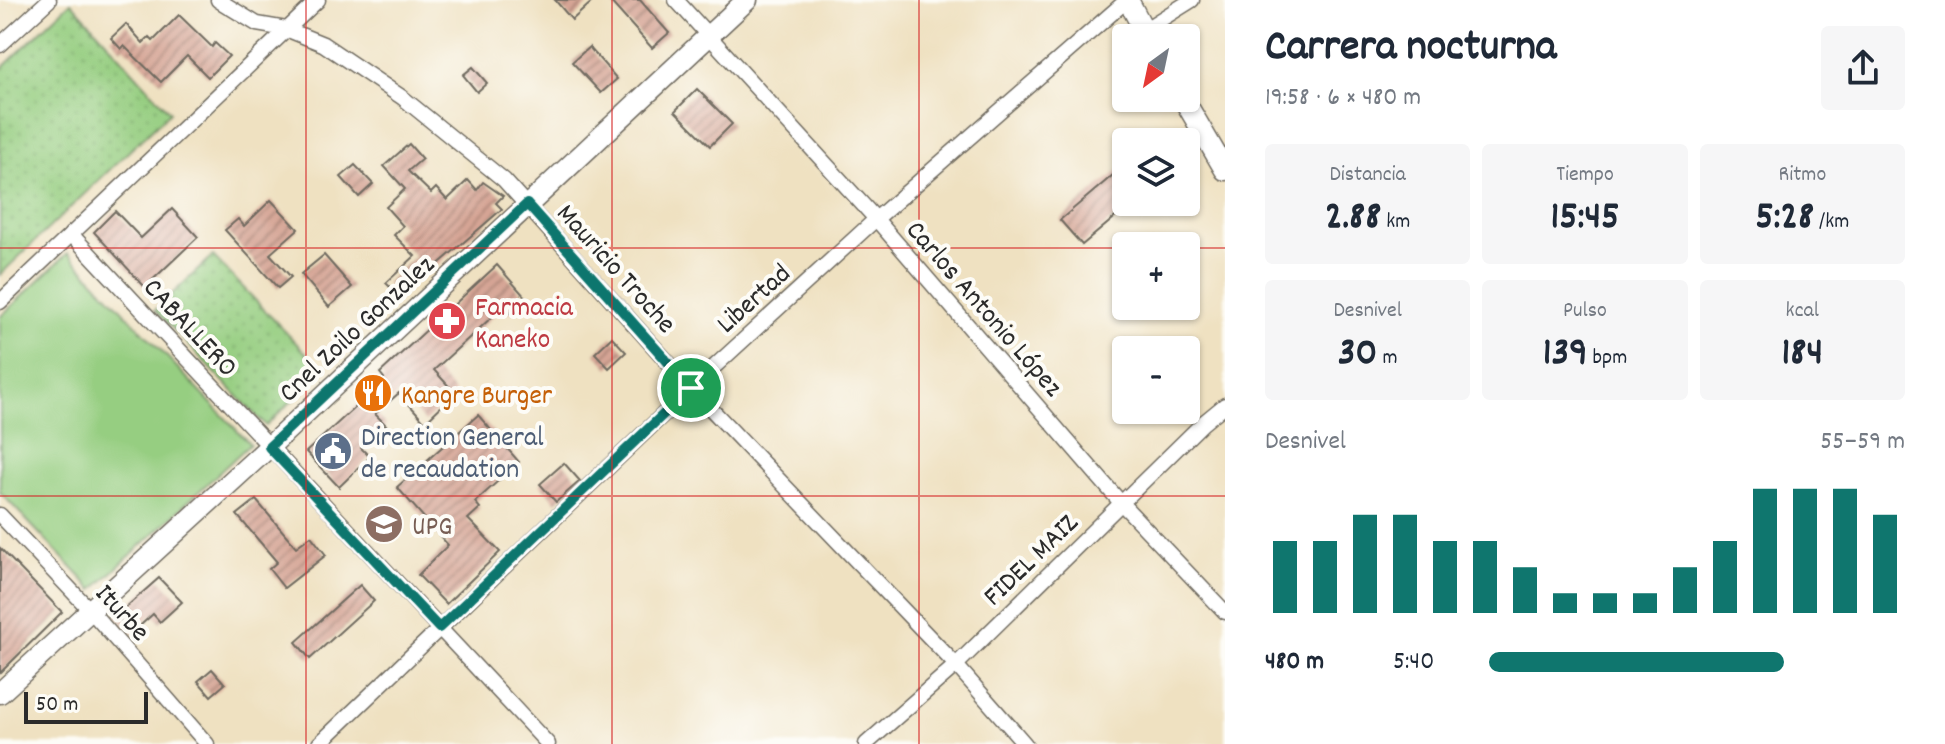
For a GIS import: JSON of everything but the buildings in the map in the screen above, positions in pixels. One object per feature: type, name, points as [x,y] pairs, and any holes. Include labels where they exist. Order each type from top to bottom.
[{"type":"main road","name":"Cnel Zoilo Gonzalez","points":[[0,693],[269,447],[747,0]]},
{"type":"main road","points":[[1128,0],[1141,24]]},
{"type":"main road","points":[[1191,112],[1225,170]]},
{"type":"street","points":[[0,45],[49,0]]},
{"type":"street","name":"Mauricio Troche","points":[[218,0],[257,24],[286,29],[323,44],[403,98],[504,180],[691,388],[956,665],[1025,744]]},
{"type":"street","points":[[0,302],[318,0]]},
{"type":"street","name":"Carlos Antonio López","points":[[676,0],[876,219],[1122,504],[1225,612]]},
{"type":"street","name":"Libertad","points":[[319,744],[691,388],[876,219],[1128,0]]},
{"type":"street","points":[[1160,24],[1192,0]]},
{"type":"street","name":"CABALLERO","points":[[71,234],[548,744]]},
{"type":"street","name":"FIDEL MAIZ","points":[[866,744],[956,665],[1225,405]]},
{"type":"street","name":"Iturbe","points":[[0,515],[90,610],[207,744]]},
{"type":"green space","points":[[71,2],[170,112],[0,275],[0,70]]},
{"type":"green space","points":[[68,253],[250,444],[93,590],[0,492],[0,317]]},
{"type":"green space","points":[[213,256],[323,371],[266,426],[155,310]]},
{"type":"place","name":"Farmacia Kaneko","points":[[447,321]]},
{"type":"place","name":"Kangre Burger","points":[[373,393]]},
{"type":"place","name":"Direction General de recaudation","points":[[333,451]]},
{"type":"place","name":"UPG","points":[[384,524]]},
{"type":"route","points":[[527,204],[691,388],[439,628],[269,447],[527,204]]}]
